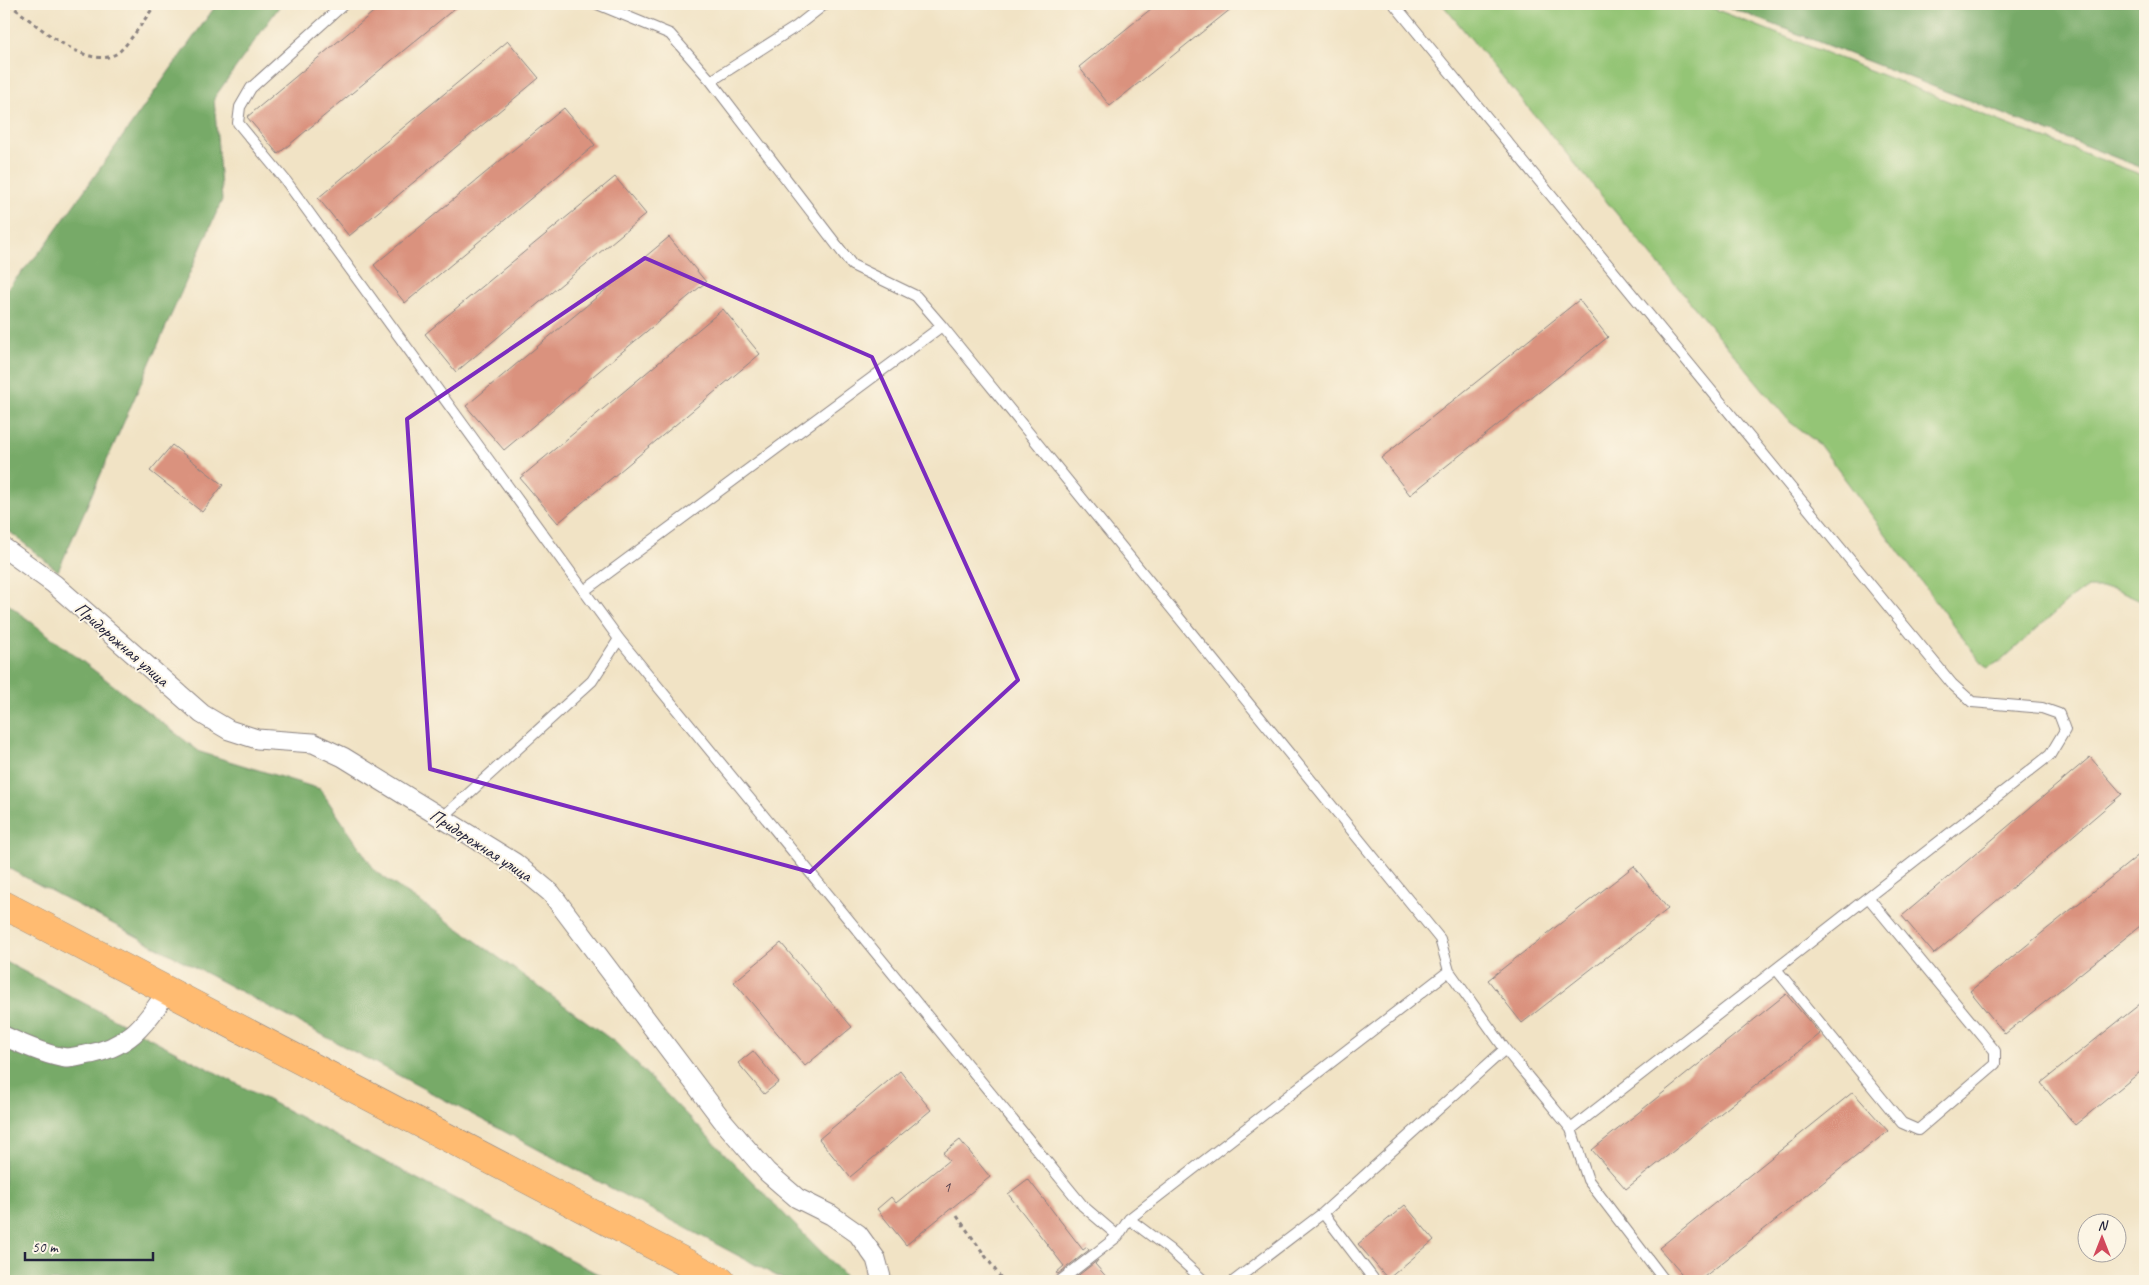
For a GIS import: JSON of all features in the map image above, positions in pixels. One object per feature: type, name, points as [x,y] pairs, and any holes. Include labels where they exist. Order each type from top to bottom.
[{"type":"main road","points":[[4,905],[721,1281]]},
{"type":"street","name":"Придорожная улица","points":[[4,548],[54,584],[202,714],[229,730],[257,739],[313,744],[343,757],[416,804],[443,817],[516,863],[552,893],[723,1121],[767,1172],[797,1198],[831,1215],[858,1234],[876,1260],[882,1281]]},
{"type":"street","points":[[4,1036],[19,1043],[66,1058],[92,1054],[118,1046],[136,1033],[152,1015],[167,991]]},
{"type":"lane","points":[[344,4],[251,88],[240,108],[238,122],[286,181],[619,639],[1083,1206],[1118,1236]]},
{"type":"lane","points":[[597,4],[670,34],[711,81],[852,265],[916,296],[942,326],[1440,939],[1449,971],[1505,1049],[1571,1130],[1588,1180],[1665,1281]]},
{"type":"lane","points":[[711,81],[797,26],[824,4]]},
{"type":"lane","points":[[1394,4],[1952,684],[1972,702],[2042,708],[2059,714],[2064,730],[2050,755],[1571,1130]]},
{"type":"lane","points":[[584,591],[942,326]]},
{"type":"lane","points":[[443,817],[592,681],[619,639]]},
{"type":"lane","points":[[1776,969],[1902,1124],[1918,1130],[1995,1064],[1995,1051],[1868,897]]},
{"type":"lane","points":[[1060,1281],[1118,1236],[1129,1219],[1449,971]]},
{"type":"lane","points":[[1234,1281],[1323,1213],[1505,1049]]},
{"type":"lane","points":[[1323,1213],[1375,1281]]},
{"type":"lane","points":[[1129,1219],[1169,1249],[1204,1281]]},
{"type":"path","points":[[9,4],[67,47],[85,56],[105,57],[120,51],[156,4]]},
{"type":"path","points":[[957,1216],[1003,1281]]},
{"type":"highlighted area","points":[[645,258],[872,357],[1018,680],[810,872],[430,769],[407,419]]},
{"type":"green space","points":[[217,4],[281,4],[214,98],[222,200],[58,571],[4,527],[4,292],[44,247]]},
{"type":"green space","points":[[1442,4],[1702,4],[2014,127],[2145,176],[2145,602],[2114,588],[2087,588],[2071,598],[2002,660],[1987,668],[1819,444],[1790,422]]},
{"type":"green space","points":[[1721,4],[2145,4],[2145,169]]},
{"type":"green space","points":[[4,601],[200,752],[320,789],[376,872],[462,931],[616,1043],[850,1281],[786,1281],[4,866]]},
{"type":"green space","points":[[4,961],[611,1281],[4,1281]]},
{"type":"building","points":[[383,4],[460,4],[278,154],[247,117]]},
{"type":"building","points":[[1157,4],[1237,4],[1110,106],[1079,67]]},
{"type":"building","points":[[508,41],[539,78],[349,236],[318,198]]},
{"type":"building","points":[[564,108],[595,145],[405,303],[374,265]]},
{"type":"building","points":[[615,177],[646,214],[456,372],[425,334]]},
{"type":"building","points":[[669,237],[706,282],[504,450],[466,406]]},
{"type":"building","points":[[1579,300],[1608,337],[1410,495],[1381,458]]},
{"type":"building","points":[[723,309],[760,354],[558,523],[520,478]]},
{"type":"building","points":[[172,445],[223,485],[202,512],[150,471]]},
{"type":"building","points":[[2090,757],[2122,794],[1934,954],[1902,916]]},
{"type":"building","points":[[2145,850],[2145,922],[2005,1034],[1970,991]]},
{"type":"building","points":[[1634,866],[1668,909],[1522,1023],[1488,980]]},
{"type":"building","points":[[781,943],[852,1027],[805,1066],[734,982]]},
{"type":"building","points":[[1786,994],[1820,1034],[1626,1189],[1592,1150]]},
{"type":"building","points":[[2145,1000],[2145,1068],[2075,1125],[2041,1083]]},
{"type":"building","points":[[753,1051],[779,1082],[764,1094],[738,1063]]},
{"type":"building","points":[[900,1071],[931,1110],[850,1177],[819,1139]]},
{"type":"building","points":[[1853,1092],[1888,1131],[1699,1281],[1688,1281],[1659,1248]]},
{"type":"building","points":[[960,1140],[990,1177],[906,1245],[877,1209],[891,1197],[896,1203],[949,1160],[943,1153]]},
{"type":"building","points":[[1028,1179],[1083,1250],[1087,1247],[1089,1250],[1058,1274],[1056,1273],[1064,1266],[1008,1194]]},
{"type":"building","points":[[1405,1205],[1434,1240],[1388,1279],[1358,1244]]},
{"type":"building","points":[[1098,1260],[1095,1264],[1110,1281],[1071,1281]]}]
